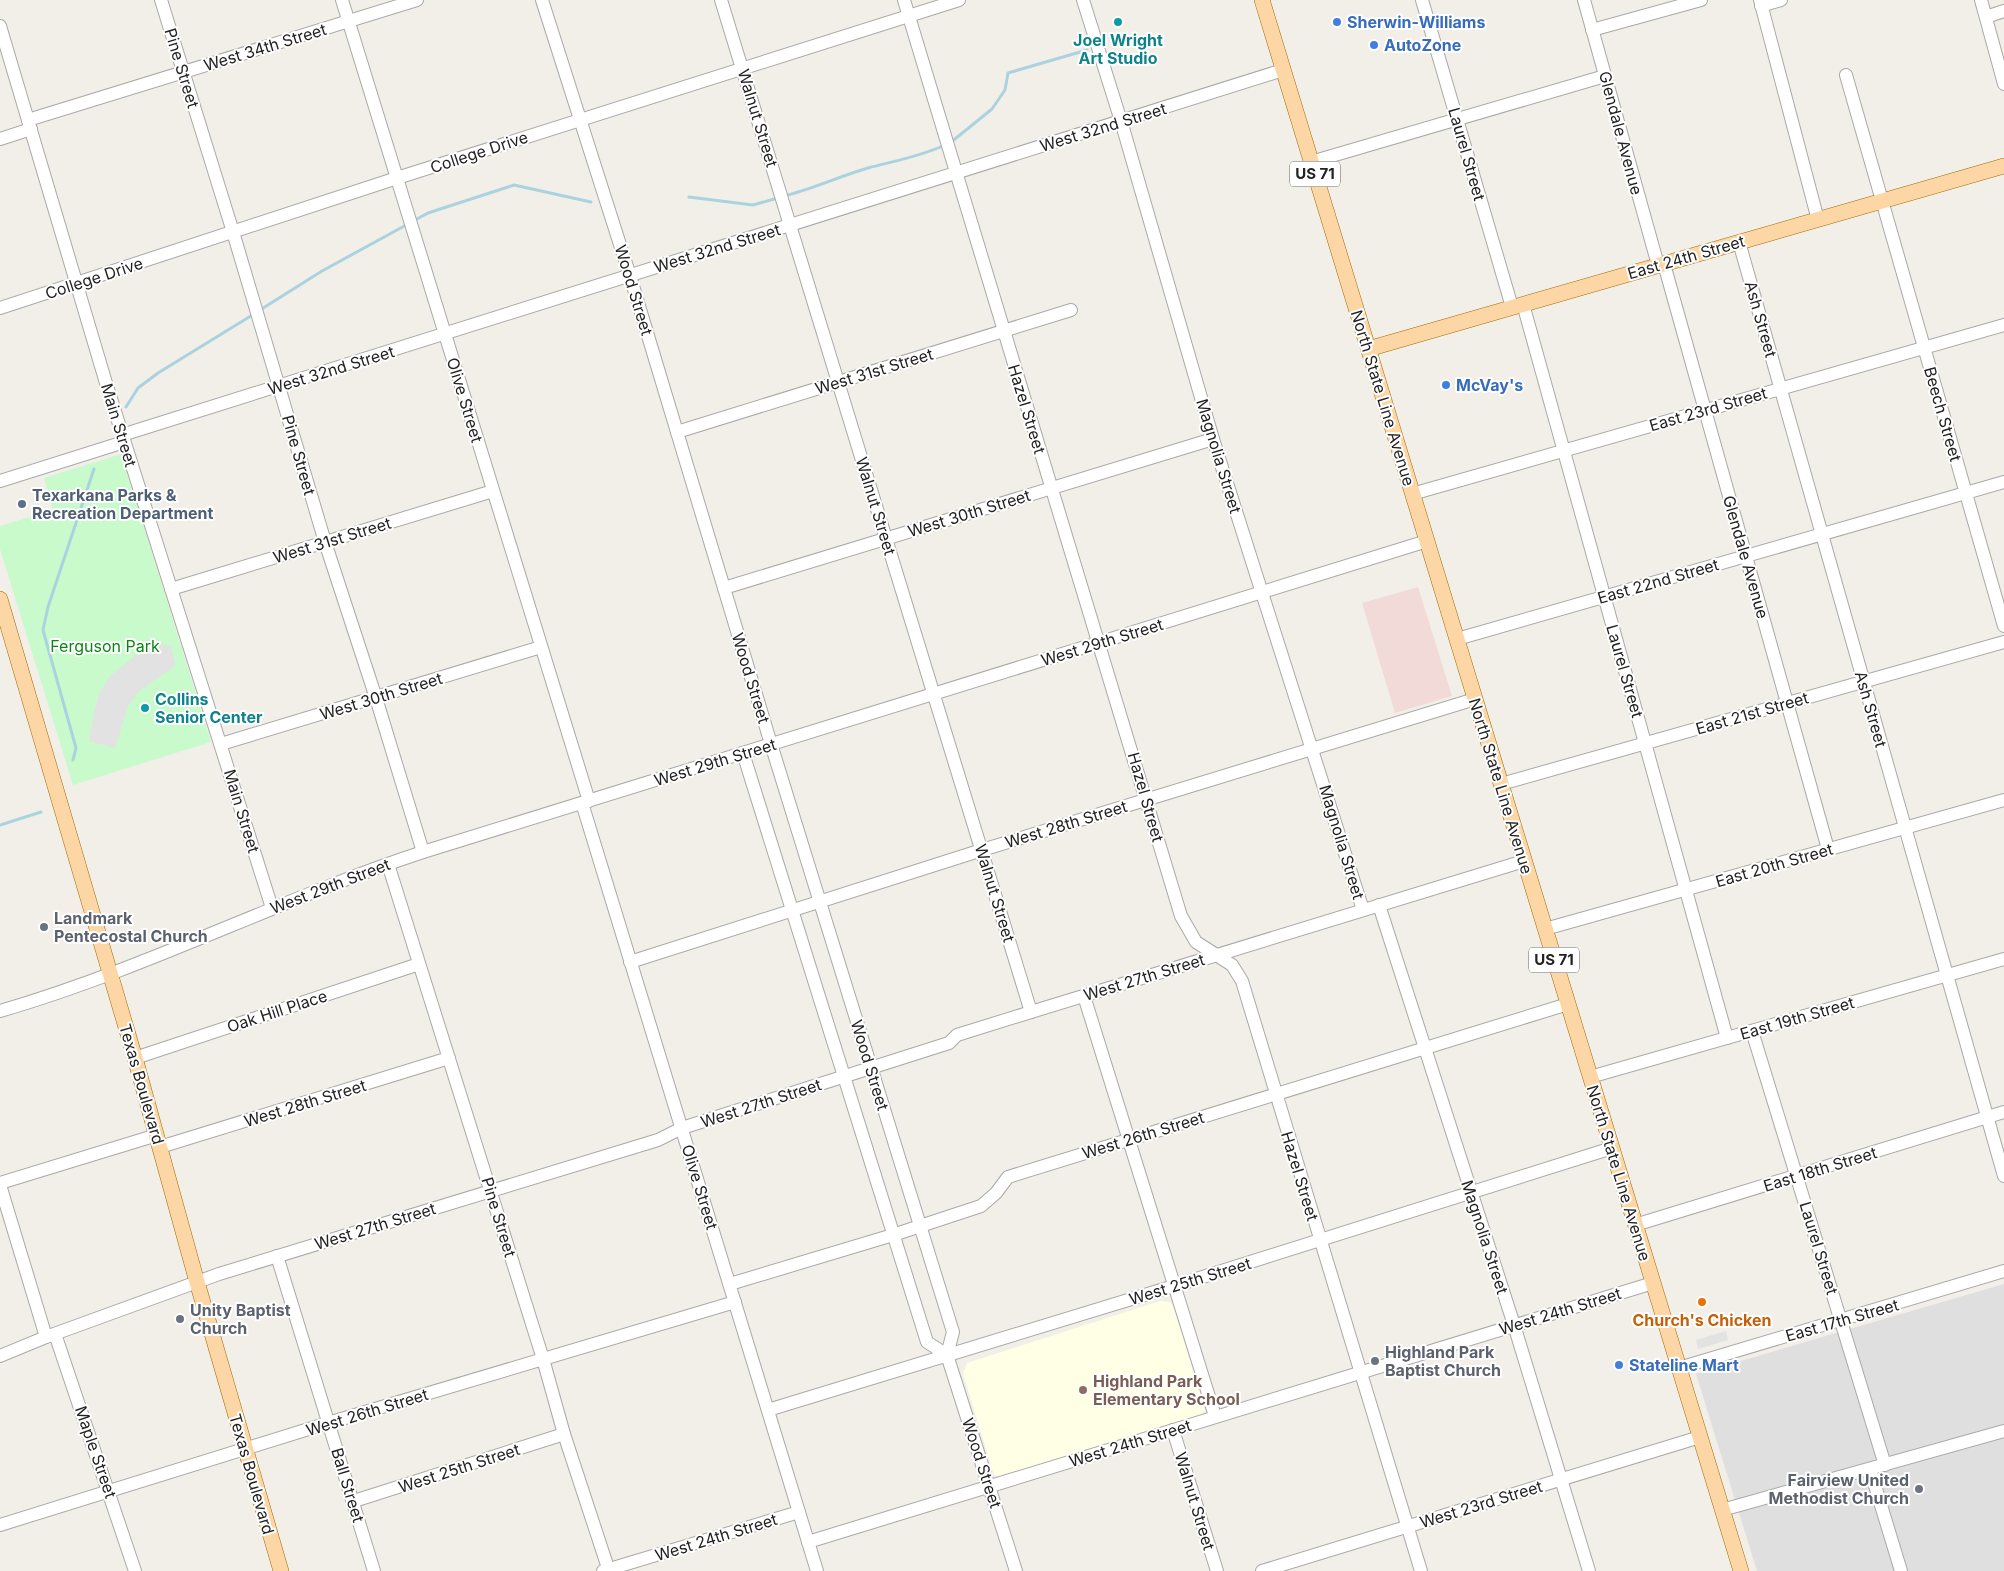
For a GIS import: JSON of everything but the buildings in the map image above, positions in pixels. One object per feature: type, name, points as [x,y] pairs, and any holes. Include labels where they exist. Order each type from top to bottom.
[{"type":"main road","name":"North State Line Avenue","points":[[1262,0],[1741,1571]]},
{"type":"main road","name":"East 24th Street","points":[[1368,348],[2004,166]]},
{"type":"main road","name":"Texas Boulevard","points":[[0,599],[109,975],[135,1058],[280,1571]]},
{"type":"street","name":"Pine Street","points":[[161,0],[257,311],[325,542],[376,698],[423,852]]},
{"type":"street","name":"Olive Street","points":[[342,0],[541,647],[630,962],[817,1571]]},
{"type":"street","name":"West 34th Street","points":[[0,139],[30,125],[183,72],[417,0]]},
{"type":"street","name":"Wood Street","points":[[542,0],[630,276],[819,903],[953,1332],[947,1355],[1016,1571]]},
{"type":"street","name":"Walnut Street","points":[[721,0],[1031,1012]]},
{"type":"street","name":"Hazel Street","points":[[904,0],[1051,488],[1100,642],[1181,916],[1196,942],[1232,965],[1242,981],[1420,1571]]},
{"type":"street","name":"College Drive","points":[[0,308],[397,178],[959,0]]},
{"type":"street","name":"Magnolia Street","points":[[1083,0],[1121,121],[1213,439],[1363,910]]},
{"type":"street","name":"Laurel Street","points":[[1422,0],[1457,119],[1564,450],[1728,1038]]},
{"type":"street","name":"Glendale Avenue","points":[[1584,0],[1705,410],[1828,850]]},
{"type":"street","points":[[1592,30],[1701,0]]},
{"type":"street","points":[[1781,0],[1761,3],[1818,220]]},
{"type":"street","points":[[1981,0],[2004,84]]},
{"type":"street","points":[[1986,17],[2004,11]]},
{"type":"street","name":"Main Street","points":[[0,26],[123,439],[272,908]]},
{"type":"street","name":"West 32nd Street","points":[[0,482],[279,386],[1283,70]]},
{"type":"street","name":"Beech Street","points":[[1846,75],[2004,626]]},
{"type":"street","points":[[1311,162],[1605,76]]},
{"type":"street","name":"Ash Street","points":[[1739,242],[2004,1176]]},
{"type":"street","name":"West 31st Street","points":[[677,432],[1072,310]]},
{"type":"street","name":"East 23rd Street","points":[[1412,494],[2004,325]]},
{"type":"street","name":"West 30th Street","points":[[724,588],[1213,439]]},
{"type":"street","name":"East 22nd Street","points":[[1456,639],[2004,482]]},
{"type":"street","name":"West 31st Street","points":[[171,589],[493,491]]},
{"type":"street","name":"West 29th Street","points":[[6,1009],[109,975],[272,908],[423,852],[1427,541]]},
{"type":"street","name":"East 21st Street","points":[[1501,784],[2004,642]]},
{"type":"street","name":"West 30th Street","points":[[221,744],[541,647]]},
{"type":"street","name":"West 28th Street","points":[[630,962],[982,850],[1475,700]]},
{"type":"street","name":"Wood Street","points":[[743,753],[794,911],[842,1076],[894,1235],[926,1342],[947,1355]]},
{"type":"street","name":"East 20th Street","points":[[1545,929],[2004,800]]},
{"type":"street","name":"West 27th Street","points":[[0,1356],[50,1335],[197,1282],[658,1140],[682,1128],[949,1043],[957,1035],[1524,861]]},
{"type":"street","name":"Pine Street","points":[[388,864],[491,1190],[607,1570]]},
{"type":"street","name":"Magnolia Street","points":[[1379,905],[1514,1325],[1589,1571]]},
{"type":"street","name":"East 19th Street","points":[[1590,1077],[2004,959]]},
{"type":"street","name":"Oak Hill Place","points":[[135,1058],[419,964]]},
{"type":"street","points":[[1084,996],[1214,1416]]},
{"type":"street","name":"West 26th Street","points":[[730,1284],[894,1235],[981,1206],[996,1193],[1008,1177],[1568,1004]]},
{"type":"street","name":"Laurel Street","points":[[1752,1030],[1885,1465]]},
{"type":"street","name":"West 28th Street","points":[[0,1184],[449,1058]]},
{"type":"street","name":"East 18th Street","points":[[1635,1225],[1797,1177],[2004,1112]]},
{"type":"street","name":"West 25th Street","points":[[768,1410],[1174,1286],[1612,1148]]},
{"type":"street","name":"Maple Street","points":[[0,1184],[50,1335],[110,1491],[135,1571]]},
{"type":"street","name":"Ball Street","points":[[277,1256],[374,1571]]},
{"type":"street","name":"East 17th Street","points":[[1679,1368],[2004,1271]]},
{"type":"street","name":"West 24th Street","points":[[808,1542],[1653,1283]]},
{"type":"street","name":"West 26th Street","points":[[0,1525],[328,1423],[735,1302]]},
{"type":"street","name":"Walnut Street","points":[[1173,1430],[1217,1571]]},
{"type":"street","points":[[1722,1510],[2004,1431]]},
{"type":"street","name":"West 25th Street","points":[[354,1501],[564,1434]]},
{"type":"street","name":"West 23rd Street","points":[[1262,1571],[1700,1437]]},
{"type":"street","points":[[1870,1470],[1901,1571]]},
{"type":"street","name":"West 24th Street","points":[[607,1570],[799,1512]]},
{"type":"shaded area","points":[[1418,587],[1452,696],[1395,713],[1362,603]]},
{"type":"shaded area","points":[[162,643],[171,647],[176,665],[139,691],[128,706],[114,748],[89,741],[99,694],[109,677],[137,654]]},
{"type":"shaded area","points":[[2004,1284],[2004,1571],[1757,1571],[1696,1374]]},
{"type":"shaded area","name":"Highland Park Elementary School","points":[[1160,1301],[1170,1302],[1173,1306],[1205,1410],[1203,1413],[1200,1416],[1000,1477],[994,1475],[963,1374],[967,1363]]},
{"type":"shaded area","points":[[1726,1331],[1728,1340],[1698,1349],[1696,1340]]},
{"type":"green space","name":"Ferguson Park","points":[[121,454],[211,742],[73,785],[0,549],[0,526],[53,510],[44,478]]},
{"type":"waterway","points":[[950,143],[992,109],[1005,90],[1008,73],[1087,50]]},
{"type":"waterway","points":[[784,196],[868,168],[926,153],[945,145]]},
{"type":"waterway","points":[[413,221],[428,213],[514,185],[591,202]]},
{"type":"waterway","points":[[689,197],[753,205],[778,198]]},
{"type":"waterway","points":[[260,310],[322,271],[408,224]]},
{"type":"waterway","points":[[126,407],[138,388],[158,373],[254,314]]},
{"type":"waterway","points":[[73,760],[76,748],[43,630],[48,607],[94,469]]},
{"type":"waterway","points":[[0,825],[41,812]]},
{"type":"place","name":"Joel Wright Art Studio","points":[[1118,22]]},
{"type":"place","name":"Sherwin-Williams","points":[[1337,22]]},
{"type":"place","name":"AutoZone","points":[[1374,45]]},
{"type":"place","name":"McVay's","points":[[1446,385]]},
{"type":"place","name":"Texarkana Parks & Recreation Department","points":[[22,504]]},
{"type":"place","name":"Collins Senior Center","points":[[145,708]]},
{"type":"place","name":"Landmark Pentecostal Church","points":[[44,927]]},
{"type":"place","name":"Church's Chicken","points":[[1702,1302]]},
{"type":"place","name":"Unity Baptist Church","points":[[180,1319]]},
{"type":"place","name":"Highland Park Baptist Church","points":[[1375,1361]]},
{"type":"place","name":"Stateline Mart","points":[[1619,1365]]},
{"type":"place","name":"Highland Park Elementary School","points":[[1083,1390]]},
{"type":"place","name":"Fairview United Methodist Church","points":[[1919,1489]]}]
